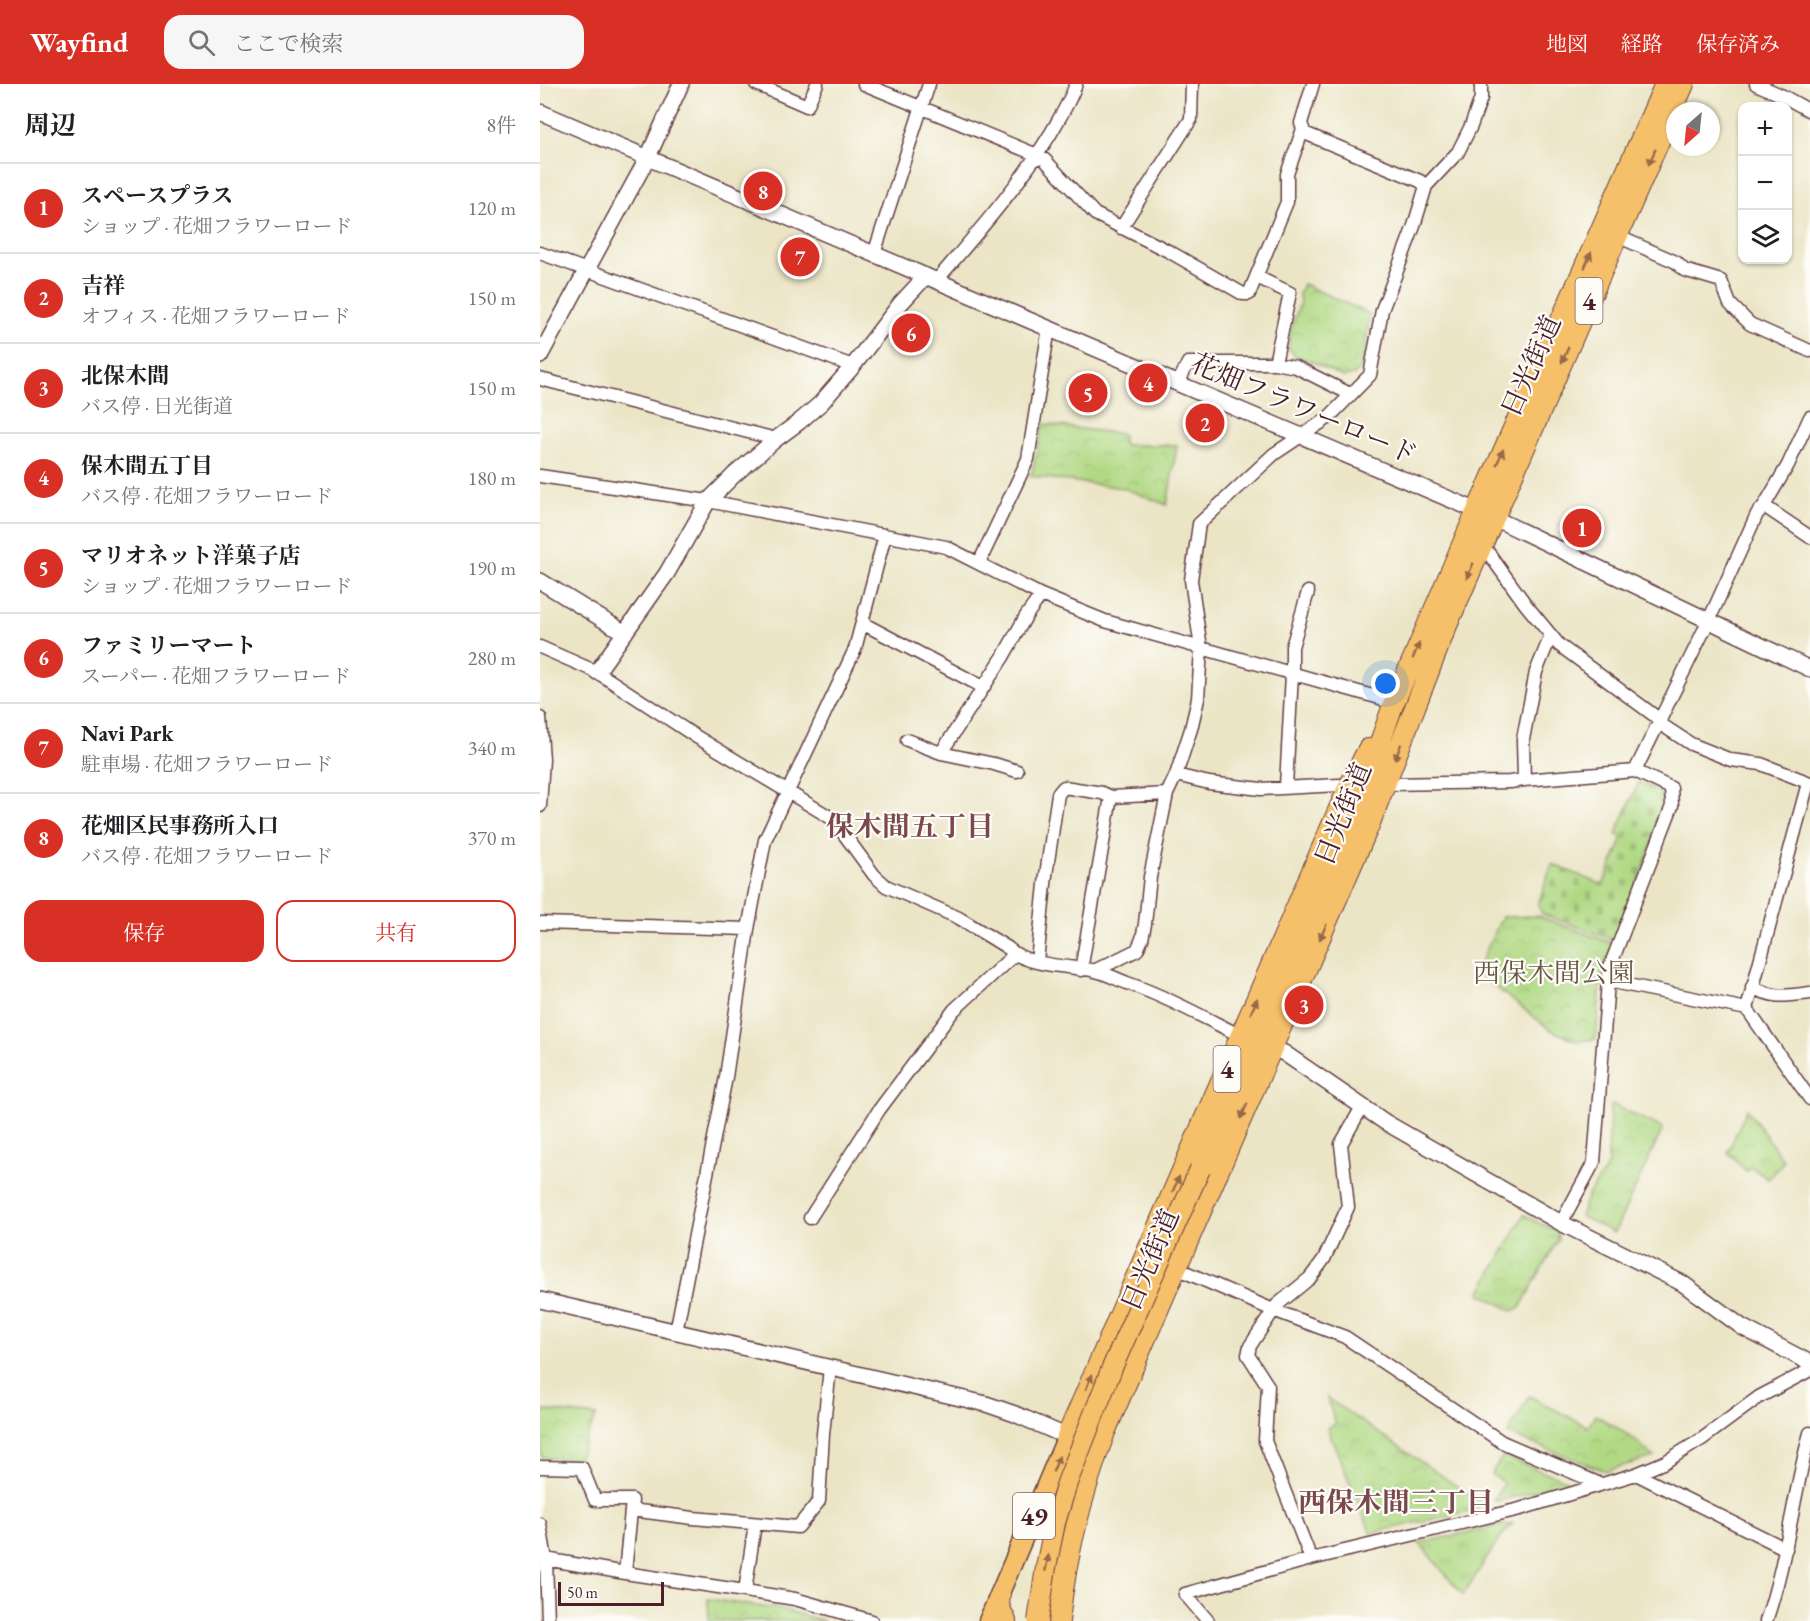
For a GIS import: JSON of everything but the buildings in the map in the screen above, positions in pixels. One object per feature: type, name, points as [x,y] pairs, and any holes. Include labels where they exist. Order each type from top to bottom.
[{"type":"highway","name":"日光街道","points":[[1066,1570],[1073,1534],[1098,1450],[1386,784],[1445,630],[1482,544],[1485,514],[1665,84]]},
{"type":"highway","name":"日光街道","points":[[1039,1621],[1046,1567],[1066,1483],[1108,1378],[1348,832],[1393,705],[1617,236],[1684,84]]},
{"type":"highway","name":"4","points":[[1067,1436],[1347,790],[1393,705]]},
{"type":"highway","name":"4","points":[[1039,1621],[1056,1595],[1066,1570]]},
{"type":"highway","name":"4","points":[[1059,1621],[1066,1570]]},
{"type":"highway","points":[[1000,1595],[999,1606],[1006,1621]]},
{"type":"main road","name":"49","points":[[988,1621],[1067,1436]]},
{"type":"street","points":[[540,356],[648,157],[681,84]]},
{"type":"street","points":[[756,84],[807,106],[817,84]]},
{"type":"street","points":[[864,84],[1037,155],[1045,160],[1095,214],[1170,252],[1243,294],[1249,294],[1287,202],[1287,174],[1303,129],[1301,123],[1313,84]]},
{"type":"street","points":[[874,254],[929,84]]},
{"type":"street","points":[[597,672],[667,573],[708,501],[734,475],[820,403],[853,366],[901,303],[931,278],[1006,198],[1037,155],[1069,104],[1076,84]]},
{"type":"street","points":[[1121,228],[1191,119],[1192,84]]},
{"type":"street","points":[[1088,970],[1137,950],[1142,939],[1150,877],[1167,794],[1176,775],[1198,699],[1201,648],[1191,580],[1199,524],[1274,454],[1328,418],[1370,375],[1382,309],[1414,226],[1426,186],[1458,152],[1478,107],[1481,98],[1481,84]]},
{"type":"street","points":[[1756,84],[1810,111]]},
{"type":"street","name":"花畑フラワーロード","points":[[540,111],[1485,514],[1810,669]]},
{"type":"street","points":[[1302,132],[1420,181],[1426,186]]},
{"type":"street","points":[[1617,236],[1676,262],[1684,270],[1721,281],[1730,304],[1750,324],[1810,351]]},
{"type":"street","points":[[540,253],[853,366]]},
{"type":"street","points":[[1257,277],[1290,293],[1275,363]]},
{"type":"street","points":[[979,563],[1028,459],[1049,328]]},
{"type":"street","points":[[1178,383],[1188,363],[1275,363],[1296,367],[1350,394]]},
{"type":"street","points":[[540,379],[777,439]]},
{"type":"street","points":[[1635,771],[1709,621],[1757,514],[1788,465],[1810,417]]},
{"type":"street","points":[[540,476],[708,501],[946,547],[1041,595],[1105,621],[1380,698],[1393,705]]},
{"type":"street","points":[[1764,506],[1810,537]]},
{"type":"street","points":[[676,1332],[726,1077],[748,930],[765,840],[855,649],[885,535]]},
{"type":"street","points":[[1482,544],[1559,645],[1659,721],[1691,744],[1731,760],[1761,764],[1809,783],[1747,1009]]},
{"type":"street","points":[[540,581],[625,633]]},
{"type":"street","points":[[1286,786],[1292,647],[1308,592]]},
{"type":"street","points":[[941,753],[1041,595]]},
{"type":"street","points":[[862,623],[983,687]]},
{"type":"street","points":[[1524,780],[1522,739],[1536,672],[1551,635]]},
{"type":"street","points":[[540,646],[597,672],[695,736],[833,819],[874,875],[885,886],[959,918],[1015,954],[1037,961],[1088,970],[1144,989],[1200,1014],[1241,1036]]},
{"type":"street","points":[[540,718],[542,758],[540,806]]},
{"type":"street","points":[[907,740],[941,753],[1017,771]]},
{"type":"street","points":[[1386,784],[1509,782],[1635,771],[1671,788],[1672,806],[1609,969],[1594,1162],[1561,1223]]},
{"type":"street","points":[[1176,775],[1197,781],[1261,789],[1338,785],[1347,790]]},
{"type":"street","points":[[1037,961],[1046,875],[1058,794],[1064,788],[1111,796],[1167,794]]},
{"type":"street","points":[[1088,970],[1111,796]]},
{"type":"street","points":[[540,923],[748,930]]},
{"type":"street","points":[[810,1218],[879,1110],[954,1010],[1015,954]]},
{"type":"street","points":[[1608,981],[1747,1009],[1810,1099]]},
{"type":"street","points":[[1752,987],[1767,995],[1775,996],[1810,993]]},
{"type":"street","points":[[1271,1048],[1284,1053],[1385,1122],[1561,1223],[1682,1283],[1742,1327],[1810,1363]]},
{"type":"street","points":[[1311,1559],[1265,1441],[1268,1386],[1248,1355],[1250,1346],[1273,1310],[1310,1278],[1324,1259],[1348,1207],[1341,1144],[1362,1107]]},
{"type":"street","points":[[1176,1268],[1273,1310],[1345,1337],[1502,1442],[1600,1484]]},
{"type":"street","points":[[540,1300],[994,1406],[1098,1450]]},
{"type":"street","points":[[631,1510],[798,1527],[819,1501],[830,1368]]},
{"type":"street","points":[[1208,1621],[1185,1594],[1311,1559],[1520,1509],[1636,1474],[1665,1462],[1702,1439],[1758,1397],[1810,1370]]},
{"type":"street","points":[[1766,1621],[1786,1549],[1810,1433]]},
{"type":"street","points":[[540,1467],[582,1468],[595,1500],[632,1500],[625,1573]]},
{"type":"street","points":[[1636,1474],[1786,1549]]},
{"type":"street","points":[[540,1524],[548,1621]]},
{"type":"street","points":[[745,1591],[754,1524]]},
{"type":"street","points":[[543,1559],[795,1599],[872,1621]]},
{"type":"green space","points":[[1303,284],[1370,314],[1362,366],[1354,375],[1343,377],[1295,356],[1288,347],[1300,303],[1299,293]]},
{"type":"green space","points":[[1043,424],[1122,434],[1124,445],[1177,445],[1167,505],[1123,488],[1031,476]]},
{"type":"green space","points":[[1639,782],[1661,791],[1666,806],[1616,941],[1542,914],[1538,905],[1552,864],[1603,885],[1623,838],[1616,834]]},
{"type":"green space","name":"西保木間公園","points":[[1538,916],[1613,944],[1601,979],[1596,1039],[1577,1041],[1551,1030],[1476,972],[1502,917]]},
{"type":"green space","points":[[1613,1105],[1663,1128],[1614,1233],[1580,1216],[1588,1195],[1608,1163],[1610,1107]]},
{"type":"green space","points":[[1747,1109],[1783,1160],[1779,1168],[1768,1179],[1751,1167],[1746,1171],[1728,1152]]},
{"type":"green space","points":[[1524,1215],[1557,1232],[1558,1239],[1520,1308],[1512,1311],[1480,1293]]},
{"type":"green space","points":[[1529,1396],[1588,1427],[1595,1415],[1626,1434],[1654,1457],[1605,1471],[1508,1434]]},
{"type":"green space","points":[[1327,1398],[1479,1501],[1478,1509],[1371,1533],[1327,1428],[1336,1424]]},
{"type":"green space","points":[[540,1410],[596,1416],[577,1461],[542,1457]]},
{"type":"green space","points":[[1503,1456],[1566,1480],[1566,1484],[1497,1501],[1494,1499],[1504,1483],[1491,1474]]},
{"type":"green space","points":[[1513,1523],[1500,1538],[1463,1595],[1419,1543]]},
{"type":"green space","points":[[708,1599],[785,1610],[824,1621],[709,1621]]},
{"type":"place","name":"花畑区民事務所入口","points":[[763,191]]},
{"type":"place","name":"Navi Park","points":[[800,257]]},
{"type":"place","name":"ファミリーマート","points":[[911,333]]},
{"type":"place","name":"保木間五丁目","points":[[1148,383]]},
{"type":"place","name":"マリオネット洋菓子店","points":[[1088,393]]},
{"type":"place","name":"吉祥","points":[[1205,423]]},
{"type":"place","name":"スペースプラス","points":[[1582,528]]},
{"type":"place","name":"北保木間","points":[[1304,1005]]},
{"type":"district","name":"保木間五丁目","points":[[910,826]]},
{"type":"district","name":"西保木間三丁目","points":[[1396,1502]]}]
